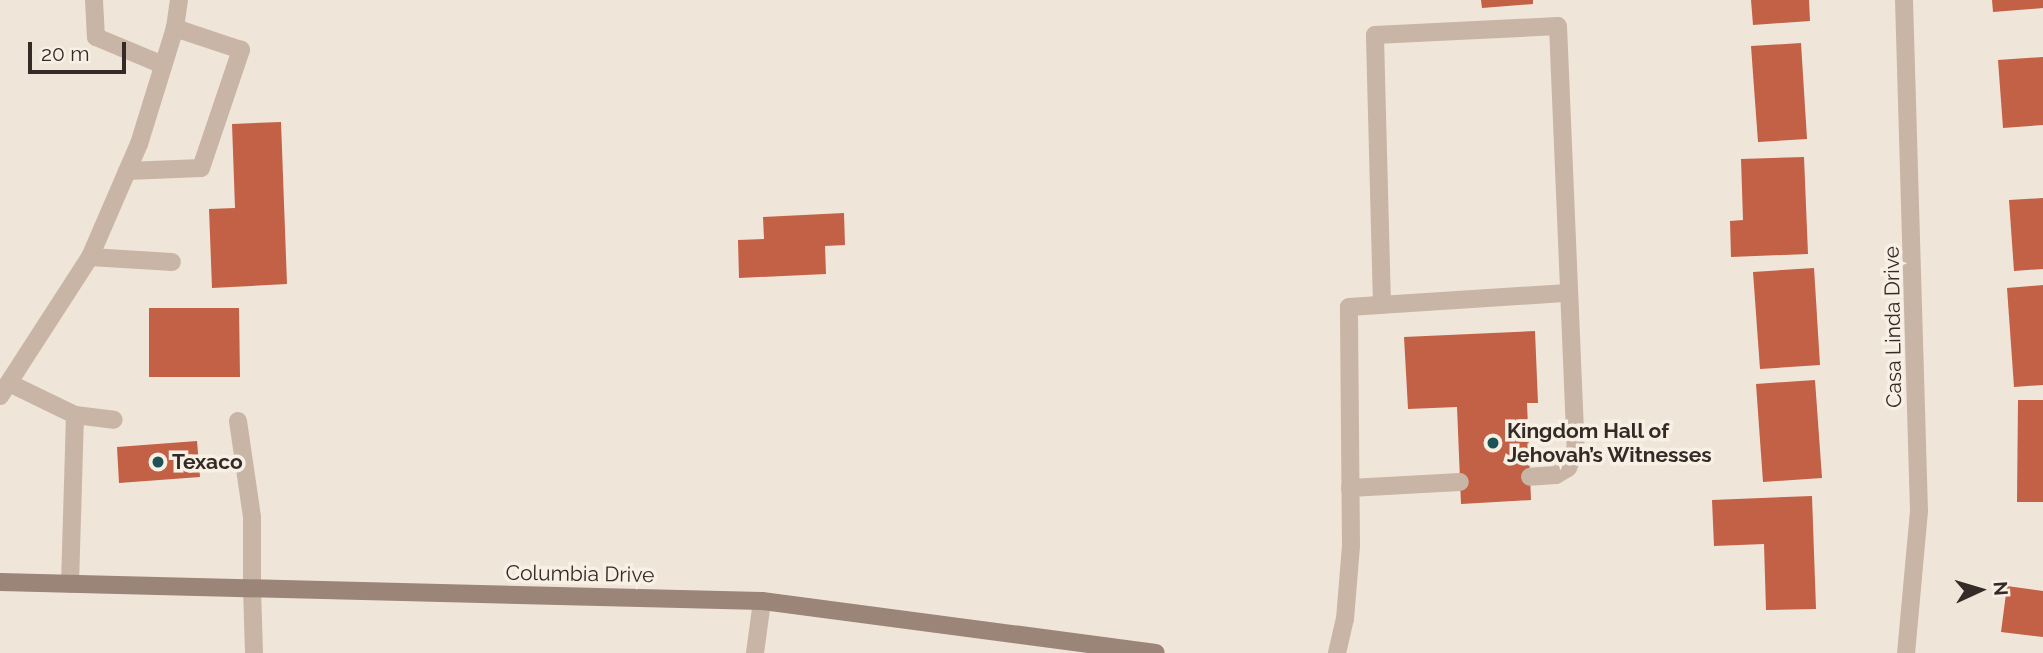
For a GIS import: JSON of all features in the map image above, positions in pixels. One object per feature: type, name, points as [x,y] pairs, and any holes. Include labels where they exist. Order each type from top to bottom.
[{"type":"main road","name":"Columbia Drive","points":[[0,582],[762,601],[1156,653]]},
{"type":"street","points":[[94,0],[96,37],[163,65]]},
{"type":"street","points":[[114,420],[75,415],[4,389],[90,257],[127,171],[175,28],[179,0]]},
{"type":"street","name":"Casa Linda Drive","points":[[1904,0],[1919,511],[1906,653]]},
{"type":"street","points":[[1381,305],[1375,35],[1558,26],[1576,447],[1568,468],[1556,475],[1530,477]]},
{"type":"street","points":[[127,171],[201,168],[237,63],[241,50],[175,28]]},
{"type":"street","points":[[90,257],[172,262]]},
{"type":"street","points":[[1337,653],[1345,619],[1350,488],[1349,307],[1568,293]]},
{"type":"street","points":[[71,584],[75,415]]},
{"type":"street","points":[[238,421],[252,517],[254,653]]},
{"type":"street","points":[[1350,488],[1460,482]]},
{"type":"street","points":[[754,653],[762,601]]},
{"type":"building","points":[[1481,0],[1533,0],[1533,4],[1482,8]]},
{"type":"building","points":[[1751,0],[1809,0],[1810,21],[1753,25]]},
{"type":"building","points":[[1992,0],[2043,0],[2043,8],[1993,12]]},
{"type":"building","points":[[1801,43],[1807,139],[1758,142],[1751,46]]},
{"type":"building","points":[[2043,57],[2043,125],[2003,128],[1998,60]]},
{"type":"building","points":[[281,122],[287,284],[212,288],[209,209],[235,208],[232,124]]},
{"type":"building","points":[[1804,157],[1808,254],[1731,257],[1730,221],[1743,220],[1741,159]]},
{"type":"building","points":[[2043,198],[2043,269],[2014,271],[2009,200]]},
{"type":"building","points":[[844,213],[845,245],[825,246],[826,274],[739,278],[738,240],[764,239],[763,217]]},
{"type":"building","points":[[1814,268],[1820,365],[1760,369],[1753,272]]},
{"type":"building","points":[[2043,285],[2043,385],[2014,387],[2007,288]]},
{"type":"building","points":[[149,308],[239,308],[240,377],[149,377]]},
{"type":"building","name":"Kingdom Hall of Jehovah’s Witnesses","points":[[1535,331],[1538,403],[1527,403],[1531,500],[1461,504],[1457,407],[1408,409],[1404,337]]},
{"type":"building","points":[[1815,380],[1822,478],[1763,482],[1756,384]]},
{"type":"building","points":[[2018,400],[2043,400],[2043,502],[2017,502]]},
{"type":"building","name":"Texaco","points":[[197,441],[200,477],[119,483],[117,447]]},
{"type":"building","points":[[1812,496],[1816,609],[1766,610],[1764,544],[1714,546],[1712,500]]},
{"type":"building","points":[[2007,586],[2043,591],[2043,637],[2001,632]]},
{"type":"place","name":"Kingdom Hall of Jehovah’s Witnesses","points":[[1493,443]]},
{"type":"place","name":"Texaco","points":[[158,462]]}]
